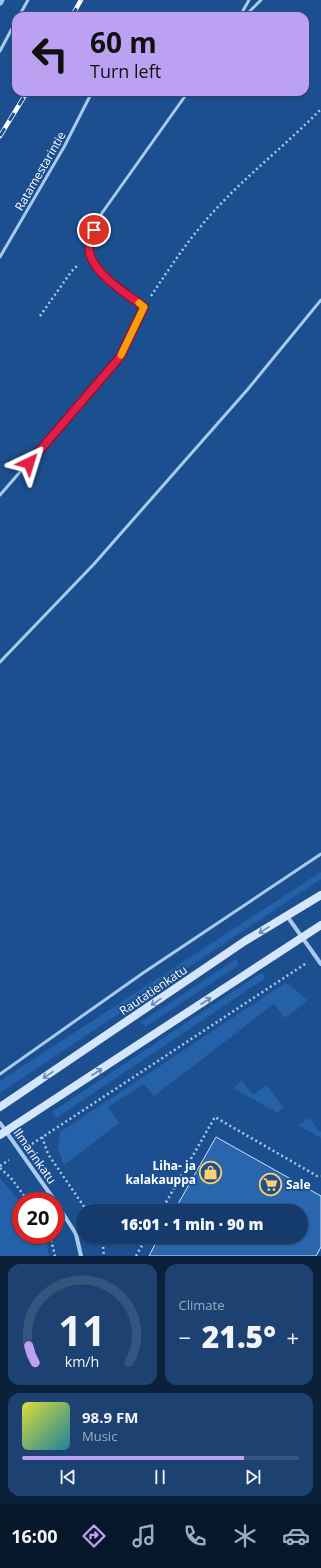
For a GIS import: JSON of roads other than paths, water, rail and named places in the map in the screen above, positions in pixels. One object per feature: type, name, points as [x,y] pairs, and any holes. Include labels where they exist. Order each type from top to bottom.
[{"type":"main road","name":"Rautatienkatu","points":[[0,1106],[246,941],[321,895]]},
{"type":"main road","points":[[3,1133],[321,925]]},
{"type":"street","points":[[287,916],[321,964]]},
{"type":"street","name":"Ilmarinkatu","points":[[0,1123],[3,1133],[20,1152],[49,1192]]},
{"type":"street","name":"Ilmarinkatu","points":[[64,1215],[76,1234],[81,1256]]},
{"type":"lane","points":[[21,12],[28,0]]},
{"type":"lane","points":[[242,12],[249,0]]},
{"type":"lane","points":[[249,12],[261,0]]},
{"type":"lane","points":[[0,50],[12,28]]},
{"type":"lane","name":"Ratamestarintie","points":[[0,257],[64,147],[90,96]]},
{"type":"lane","points":[[0,495],[120,357],[144,307],[105,278],[90,254],[90,240],[97,220],[185,96]]},
{"type":"lane","points":[[0,662],[94,564],[243,394],[321,300]]},
{"type":"lane","points":[[0,1074],[162,960],[321,854]]},
{"type":"railway","points":[[74,12],[81,0]]},
{"type":"railway","points":[[0,136],[25,96]]},
{"type":"place","name":"Liha- ja kalakauppa","points":[[211,1172]]},
{"type":"place","name":"Sale","points":[[271,1184]]}]
